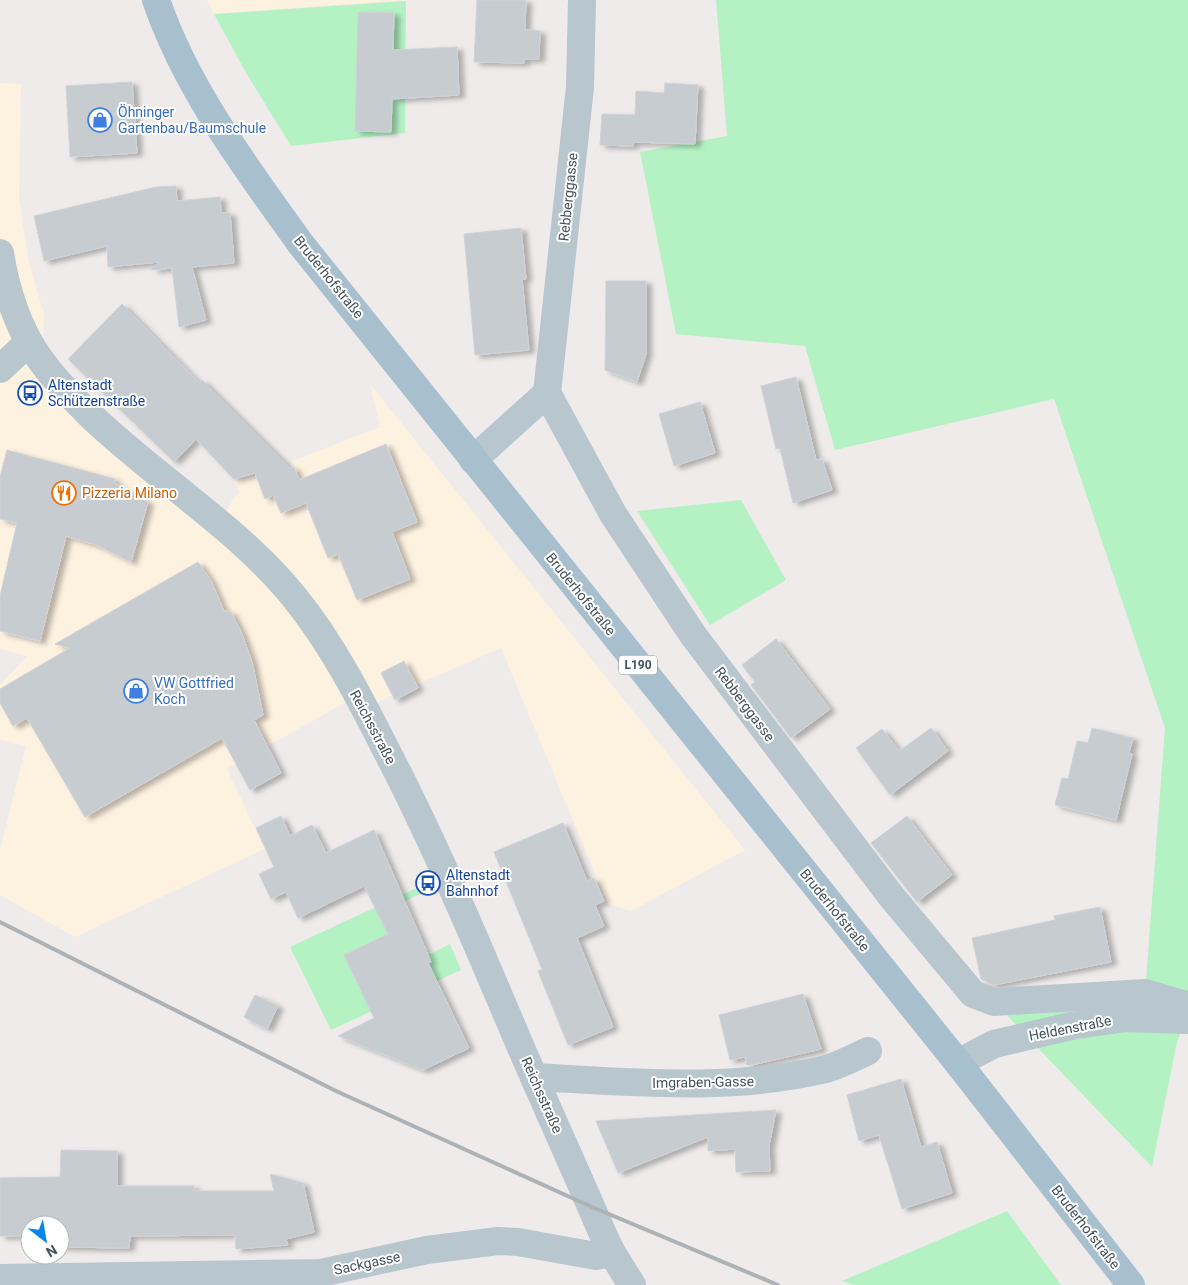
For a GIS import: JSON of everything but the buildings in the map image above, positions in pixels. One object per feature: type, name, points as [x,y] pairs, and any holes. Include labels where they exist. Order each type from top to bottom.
[{"type":"main road","name":"Bruderhofstraße","points":[[156,0],[166,30],[204,105],[300,242],[958,1063],[1131,1285]]},
{"type":"street","name":"Rebberggasse","points":[[582,0],[580,87],[548,393],[613,514],[693,635],[891,896],[973,994]]},
{"type":"street","name":"Reichsstraße","points":[[0,253],[8,293],[29,342],[69,395],[108,432],[261,561],[295,597],[330,649],[364,708],[456,893],[534,1077],[612,1253],[632,1285]]},
{"type":"street","points":[[0,369],[29,342]]},
{"type":"street","points":[[473,460],[548,393]]},
{"type":"street","name":"Heldenstraße","points":[[973,994],[994,1002],[1145,993],[1186,1005],[1188,1010]]},
{"type":"street","name":"Heldenstraße","points":[[958,1063],[994,1044],[1071,1026],[1125,1018],[1188,1020]]},
{"type":"street","name":"Imgraben-Gasse","points":[[534,1077],[665,1084],[760,1080],[828,1068],[868,1051]]},
{"type":"street","name":"Sackgasse","points":[[0,1278],[322,1279],[427,1250],[498,1241],[518,1242],[596,1256],[612,1253]]},
{"type":"shaded area","points":[[207,0],[406,0],[214,14]]},
{"type":"shaded area","points":[[0,83],[21,84],[19,199],[29,263],[44,314],[42,375],[214,535],[233,499],[240,492],[233,481],[294,467],[292,461],[380,427],[370,384],[745,850],[631,911],[608,904],[501,648],[364,708],[357,696],[227,769],[265,849],[75,937],[0,895],[0,850],[26,746],[0,740],[0,685],[27,656],[0,649]]},
{"type":"green space","points":[[716,0],[1188,0],[1188,1014],[1177,1042],[1152,1167],[994,1002],[1145,993],[1165,728],[1054,399],[835,450],[805,346],[676,334],[640,152],[727,136]]},
{"type":"green space","points":[[406,1],[405,133],[291,146],[245,71],[214,14]]},
{"type":"green space","points":[[741,500],[786,580],[710,625],[637,511]]},
{"type":"green space","points":[[423,885],[424,892],[378,914],[388,934],[344,955],[362,993],[430,962],[428,955],[450,944],[461,970],[331,1030],[290,947]]},
{"type":"green space","points":[[1007,1211],[1061,1285],[854,1285],[842,1281]]},
{"type":"railway","points":[[0,922],[336,1091],[592,1207],[778,1285]]},
{"type":"place","name":"Öhninger Gartenbau/Baumschule","points":[[100,120]]},
{"type":"place","name":"Altenstadt Schützenstraße","points":[[30,393]]},
{"type":"place","name":"Pizzeria Milano","points":[[64,493]]},
{"type":"place","name":"VW Gottfried Koch","points":[[136,691]]},
{"type":"place","name":"Altenstadt Bahnhof","points":[[428,883]]}]
